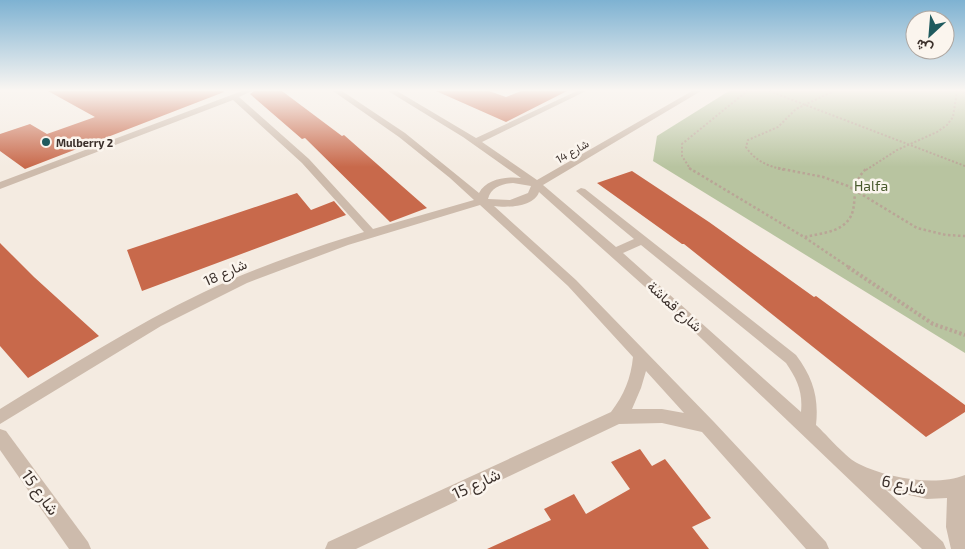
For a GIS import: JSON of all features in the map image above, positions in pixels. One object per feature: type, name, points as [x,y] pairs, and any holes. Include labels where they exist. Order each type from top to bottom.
[{"type":"street","points":[[0,186],[180,117]]},
{"type":"street","points":[[259,117],[297,150],[332,187],[371,234]]},
{"type":"street","points":[[374,117],[402,135],[482,201],[572,283],[708,427],[819,549]]},
{"type":"street","name":"شارع قماشة","points":[[433,117],[536,185],[615,252],[696,324],[936,549]]},
{"type":"street","points":[[474,142],[528,117]]},
{"type":"street","name":"شارع 14","points":[[482,201],[501,204],[520,202],[533,195],[536,185],[653,117]]},
{"type":"street","points":[[482,201],[485,191],[496,183],[520,180],[536,185]]},
{"type":"street","points":[[581,191],[792,360],[804,375],[810,392],[808,429]]},
{"type":"street","name":"شارع 18","points":[[0,417],[149,325],[269,269],[371,234],[482,201]]},
{"type":"street","points":[[615,252],[642,240]]},
{"type":"street","points":[[617,417],[628,403],[635,387],[640,355]]},
{"type":"street","name":"شارع 15","points":[[335,549],[617,417],[638,414],[661,415],[684,419],[708,427]]},
{"type":"street","name":"شارع 15","points":[[0,436],[81,549]]},
{"type":"street","name":"شارع 6","points":[[852,471],[907,487],[933,490],[961,486],[954,509],[956,532],[961,549]]},
{"type":"path","points":[[716,117],[682,144],[680,152],[683,162],[700,176],[804,237],[933,324],[965,335]]},
{"type":"path","points":[[788,117],[778,127],[748,140],[746,147],[749,154],[759,161],[774,167],[822,178],[854,189],[904,223],[926,232],[949,236],[965,236]]},
{"type":"path","points":[[837,117],[965,166]]},
{"type":"path","points":[[804,237],[834,229],[850,220],[854,212],[854,189],[857,179],[864,171],[907,144],[946,126],[952,120],[952,117]]},
{"type":"green space","name":"Halfa","points":[[688,117],[965,117],[965,353],[653,161],[657,136]]},
{"type":"building","name":"Mulberry 2","points":[[95,117],[160,117],[25,169],[0,151],[0,134],[30,124],[47,134]]},
{"type":"building","points":[[276,117],[316,117],[342,136],[344,135],[427,208],[390,222],[305,138],[302,139]]},
{"type":"building","points":[[494,117],[517,117],[506,122]]},
{"type":"building","points":[[632,171],[709,222],[814,297],[816,296],[965,405],[965,412],[926,437],[684,244],[597,183]]},
{"type":"building","points":[[297,193],[311,210],[334,201],[346,215],[142,291],[127,250]]},
{"type":"building","points":[[0,243],[34,277],[99,336],[28,378],[0,346]]},
{"type":"building","points":[[640,449],[652,466],[665,459],[711,518],[692,527],[709,549],[487,549],[551,520],[544,509],[574,494],[586,514],[630,489],[611,462]]},
{"type":"place","name":"Mulberry 2","points":[[46,142]]}]
